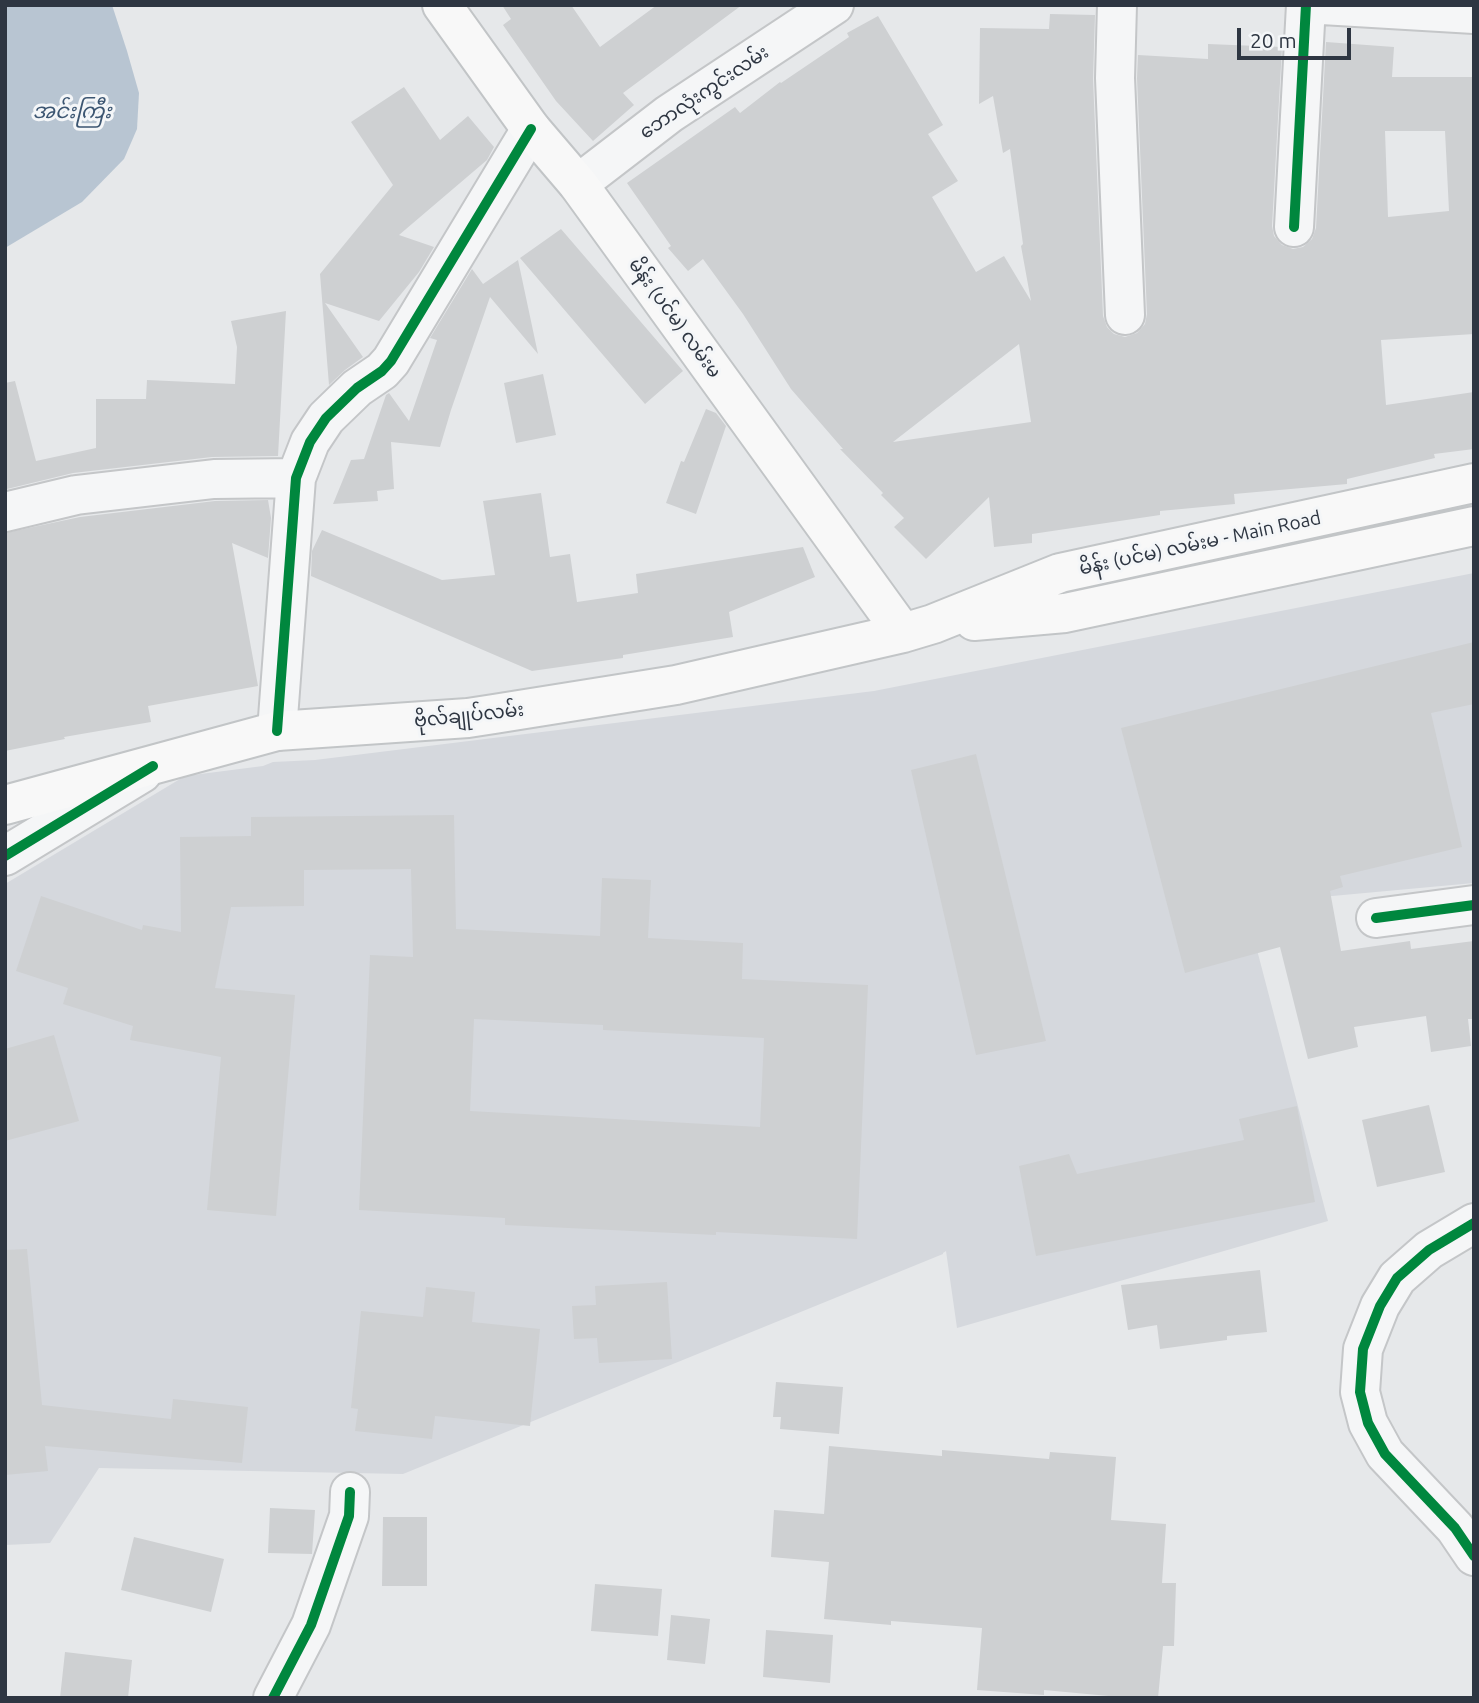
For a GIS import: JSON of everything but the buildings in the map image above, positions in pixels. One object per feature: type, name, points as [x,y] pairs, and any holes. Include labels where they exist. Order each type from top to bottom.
[{"type":"main road","name":"မိန်း (ပင်မ) လမ်းမ","points":[[442,5],[531,129],[578,184],[918,629]]},
{"type":"main road","name":"မိန်း (ပင်မ) လမ်းမ - Main Road","points":[[918,629],[1060,573],[1474,484]]},
{"type":"main road","points":[[918,629],[1065,613],[1474,526]]},
{"type":"main road","name":"ဗိုလ်‌ချုပ်‌လမ်း","points":[[5,805],[277,731],[494,714],[676,685],[918,629]]},
{"type":"street","name":"‌ဘောလုံးကွင်းလမ်း","points":[[578,184],[669,114],[834,5]]},
{"type":"street","points":[[1117,5],[1115,78],[1125,315]]},
{"type":"street","points":[[1294,227],[1306,5]]},
{"type":"street","points":[[1322,5],[1474,14]]},
{"type":"street","points":[[277,731],[296,478],[310,442],[326,418],[357,388],[382,371],[391,361],[531,129]]},
{"type":"street","points":[[5,512],[76,495],[214,479],[296,478]]},
{"type":"street","points":[[5,856],[153,766]]},
{"type":"street","points":[[1376,918],[1474,905]]},
{"type":"street","points":[[1474,1223],[1429,1250],[1396,1278],[1380,1306],[1363,1349],[1360,1392],[1368,1423],[1385,1454],[1455,1528],[1474,1556]]},
{"type":"street","points":[[273,1698],[312,1625],[349,1516],[350,1492]]},
{"type":"shaded area","points":[[1474,573],[1474,883],[1245,904],[1328,1221],[957,1328],[946,1251],[403,1474],[99,1468],[50,1543],[5,1545],[5,884],[185,776],[263,766],[273,762],[315,760],[874,691]]},
{"type":"water","name":"အင်းကြီး","points":[[5,5],[112,5],[139,93],[137,129],[124,159],[82,202],[5,248]]},
{"type":"cycle path","points":[[1294,227],[1306,5]]},
{"type":"cycle path","points":[[277,731],[296,478],[310,442],[326,418],[357,388],[382,371],[391,361],[531,129]]},
{"type":"cycle path","points":[[5,856],[153,766]]},
{"type":"cycle path","points":[[1376,918],[1474,905]]},
{"type":"cycle path","points":[[1474,1223],[1429,1250],[1397,1278],[1380,1306],[1363,1349],[1360,1392],[1368,1423],[1385,1454],[1455,1528],[1474,1556]]},
{"type":"cycle path","points":[[273,1698],[311,1625],[349,1516],[350,1492]]}]
